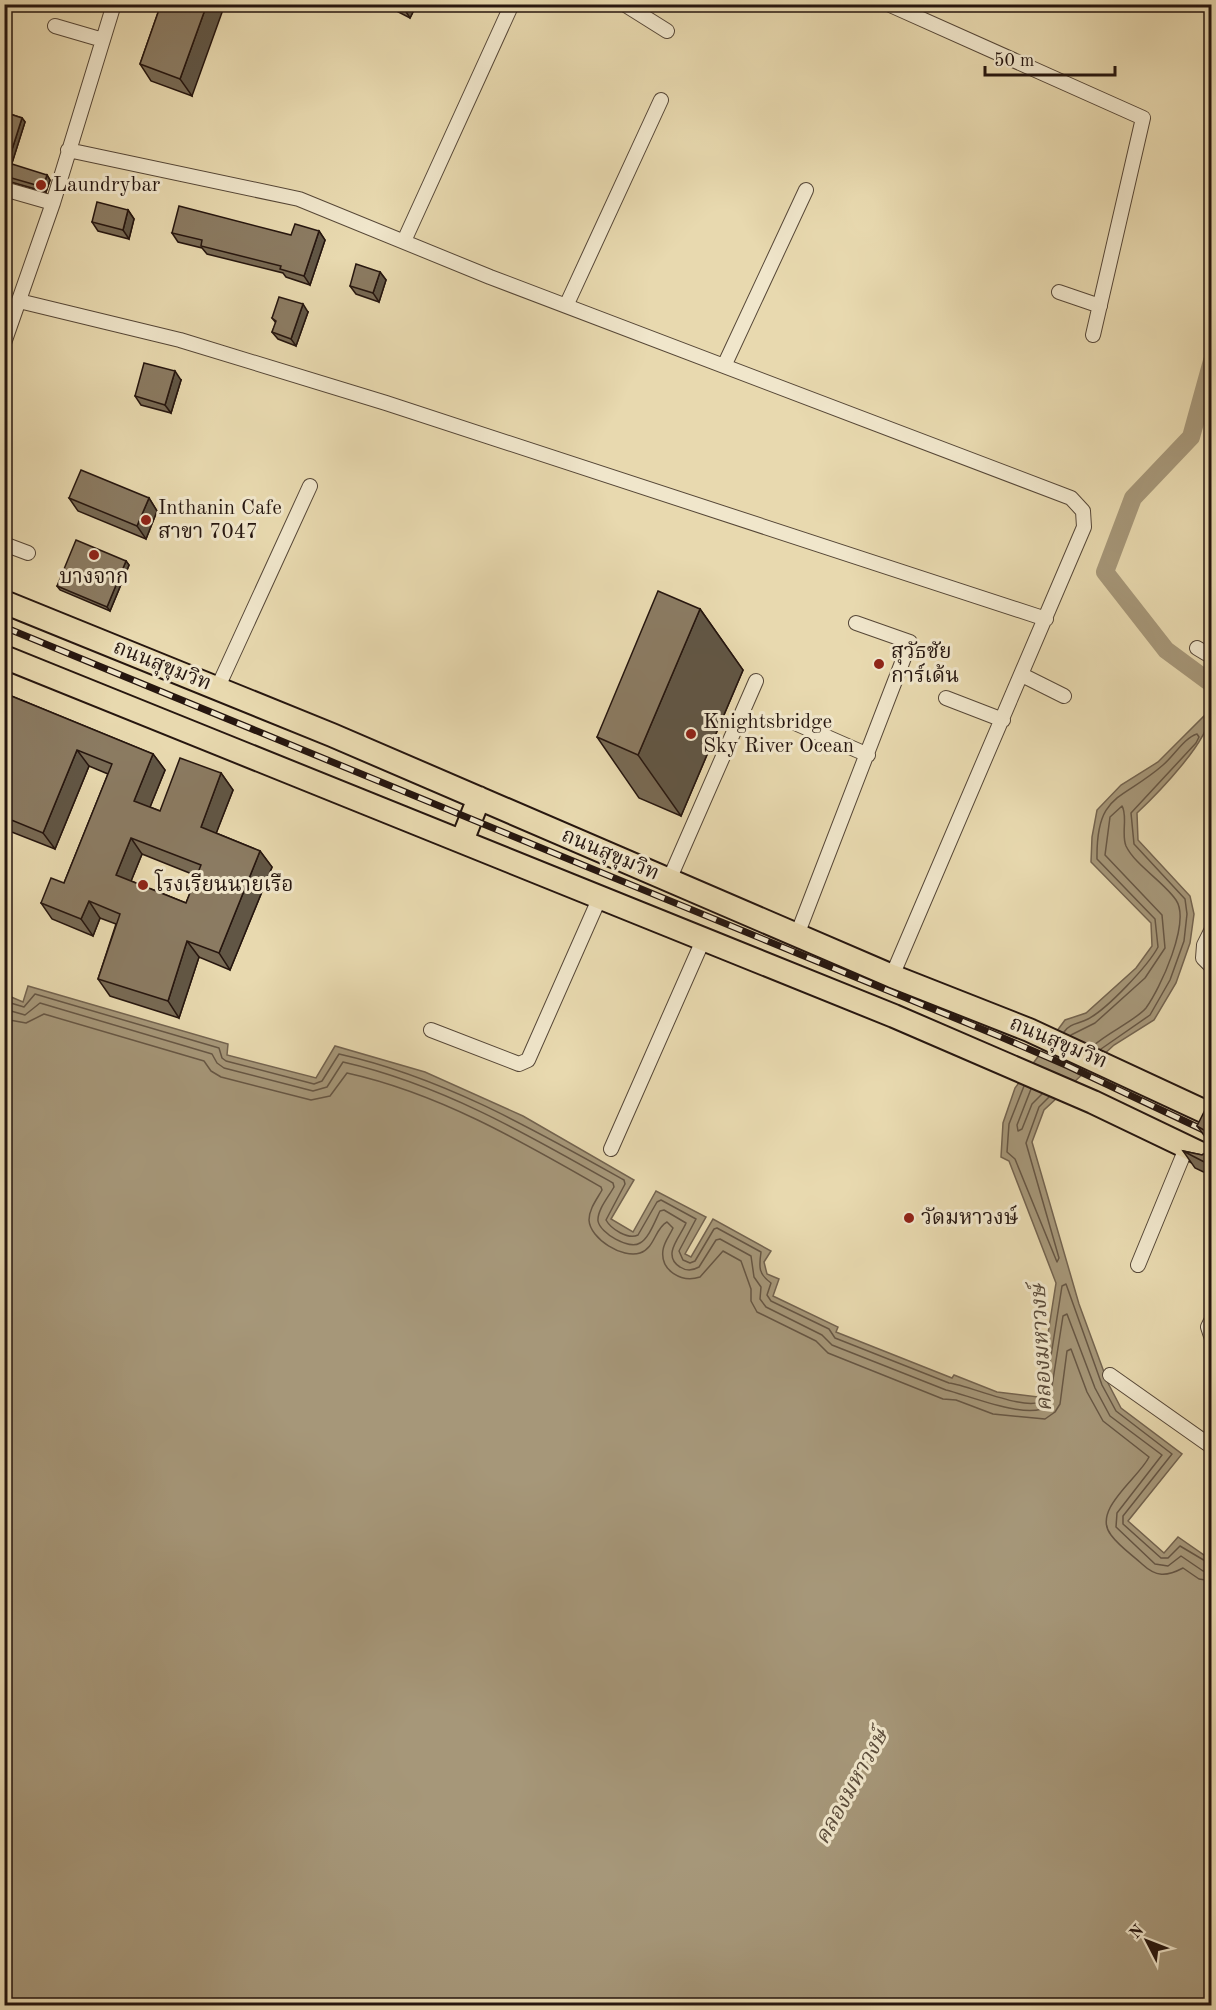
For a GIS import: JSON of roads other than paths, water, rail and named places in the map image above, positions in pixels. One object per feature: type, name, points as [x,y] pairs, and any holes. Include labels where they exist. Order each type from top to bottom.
[{"type":"highway","name":"ถนนสุขุมวิท","points":[[4,602],[479,798],[892,976],[1102,1062],[1202,1111]]},
{"type":"highway","name":"ถนนสุขุมวิท","points":[[4,657],[704,938],[929,1031],[1212,1159]]},
{"type":"highway","points":[[462,841],[479,798]]},
{"type":"street","points":[[4,343],[53,202],[114,4]]},
{"type":"street","points":[[404,241],[512,4]]},
{"type":"street","points":[[624,4],[667,31]]},
{"type":"street","points":[[888,4],[1143,118],[1093,335]]},
{"type":"street","points":[[55,26],[103,40]]},
{"type":"street","points":[[566,306],[661,100]]},
{"type":"street","points":[[68,150],[299,199],[566,306],[1071,498],[1083,511],[1084,527],[892,976]]},
{"type":"street","points":[[4,189],[53,202]]},
{"type":"street","points":[[724,366],[806,190]]},
{"type":"street","points":[[1059,292],[1100,306]]},
{"type":"street","points":[[19,301],[180,340],[386,403],[1046,619]]},
{"type":"street","points":[[217,689],[310,486]]},
{"type":"street","points":[[4,544],[28,553]]},
{"type":"street","points":[[797,935],[910,642],[856,623]]},
{"type":"street","points":[[1197,648],[1212,657]]},
{"type":"street","points":[[1022,675],[1064,696]]},
{"type":"street","points":[[669,880],[756,681]]},
{"type":"street","points":[[946,698],[1003,720]]},
{"type":"street","points":[[795,723],[868,755]]},
{"type":"street","points":[[431,1030],[519,1064],[528,1060],[600,897]]},
{"type":"street","points":[[1212,929],[1204,945],[1203,958],[1212,967]]},
{"type":"street","points":[[611,1149],[704,938]]},
{"type":"street","points":[[1138,1265],[1177,1142]]},
{"type":"street","points":[[1212,1319],[1208,1327],[1212,1339]]},
{"type":"street","points":[[1110,1376],[1212,1447]]},
{"type":"water","points":[[1209,711],[1209,722],[1194,750],[1137,813],[1138,840],[1190,896],[1194,914],[1190,943],[1176,983],[1154,1020],[1114,1045],[1044,1110],[1032,1142],[1079,1304],[1108,1383],[1121,1408],[1182,1454],[1128,1521],[1164,1553],[1178,1537],[1211,1560],[1211,2005],[5,2005],[4,994],[23,1002],[28,986],[228,1044],[227,1055],[316,1078],[335,1046],[425,1072],[523,1116],[634,1180],[611,1219],[633,1232],[656,1191],[706,1217],[685,1254],[691,1257],[713,1219],[771,1251],[764,1262],[767,1274],[779,1279],[773,1296],[838,1327],[836,1332],[952,1378],[954,1375],[997,1392],[1038,1397],[1056,1283],[1009,1161],[1001,1157],[1003,1123],[1015,1088],[1065,1020],[1086,1013],[1136,968],[1152,946],[1151,923],[1091,862],[1092,837],[1097,810],[1121,785],[1158,762]]},
{"type":"waterway","name":"คลองมหาวงษ์","points":[[1212,361],[1191,437],[1133,498],[1105,572],[1166,650],[1212,684]]},
{"type":"railway","points":[[4,627],[1001,1037],[1212,1134]]},
{"type":"place","name":"Laundrybar","points":[[41,185]]},
{"type":"place","name":"Inthanin Cafe สาขา 7047","points":[[146,520]]},
{"type":"place","name":"บางจาก","points":[[94,555]]},
{"type":"place","name":"สุวัธชัย การ์เด้น","points":[[879,664]]},
{"type":"place","name":"Knightsbridge Sky River Ocean","points":[[691,734]]},
{"type":"place","name":"โรงเรียนนายเรือ","points":[[143,885]]},
{"type":"place","name":"วัดมหาวงษ์","points":[[909,1218]]}]
